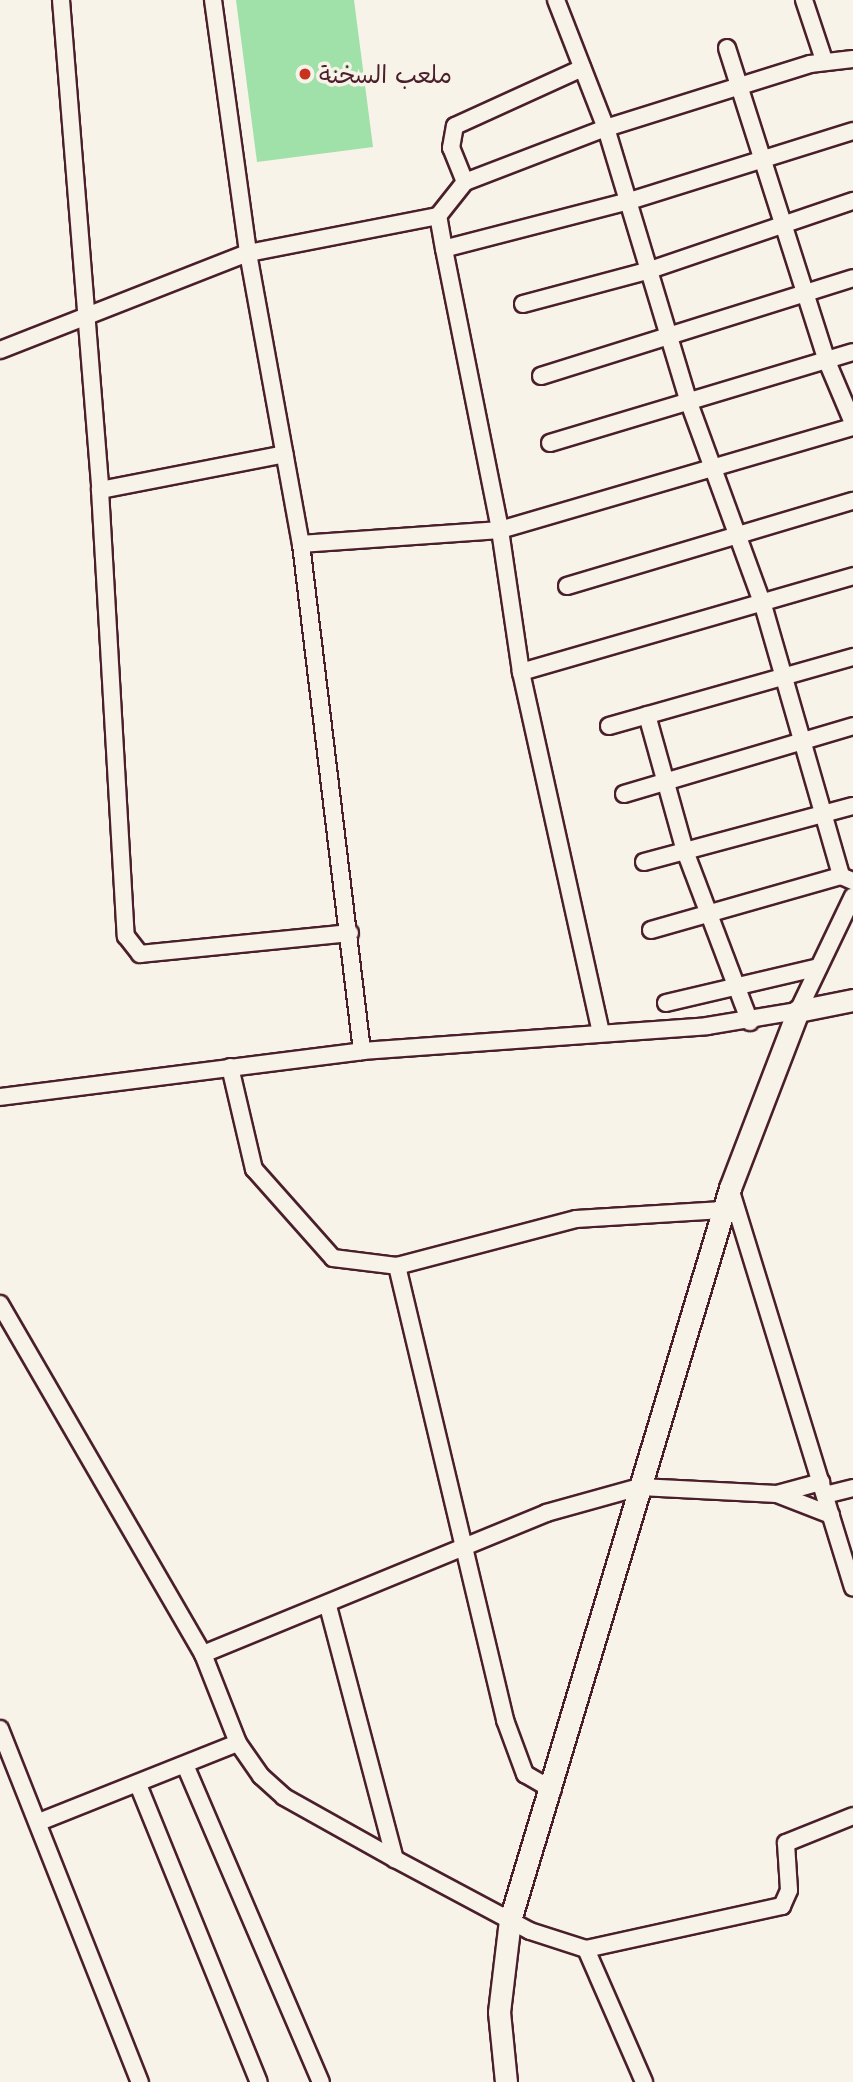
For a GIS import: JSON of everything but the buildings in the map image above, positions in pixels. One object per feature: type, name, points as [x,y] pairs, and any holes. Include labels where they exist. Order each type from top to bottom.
[{"type":"street","points":[[61,0],[100,490],[129,945],[140,954],[161,953],[350,933]]},
{"type":"street","points":[[213,0],[248,253],[301,544],[350,933],[362,1051]]},
{"type":"street","points":[[556,0],[606,128],[688,400],[741,539],[847,879],[651,930]]},
{"type":"street","points":[[804,0],[824,61]]},
{"type":"street","points":[[301,544],[500,530],[853,425],[826,359],[743,88],[727,48]]},
{"type":"street","points":[[0,350],[85,312],[248,253],[438,216],[465,183],[606,128],[824,61],[853,59]]},
{"type":"street","points":[[465,183],[451,148],[455,126],[582,68]]},
{"type":"street","points":[[444,249],[629,201],[764,156],[853,131]]},
{"type":"street","points":[[523,304],[647,271],[853,201]]},
{"type":"street","points":[[438,216],[500,530],[521,672],[601,1032]]},
{"type":"street","points":[[541,376],[853,278]]},
{"type":"street","points":[[550,443],[853,352]]},
{"type":"street","points":[[100,490],[285,454]]},
{"type":"street","points":[[567,586],[741,539],[853,501]]},
{"type":"street","points":[[521,672],[763,606],[853,576]]},
{"type":"street","points":[[609,726],[853,657]]},
{"type":"street","points":[[647,715],[685,851],[712,915],[750,1022]]},
{"type":"street","points":[[624,794],[801,738],[853,726]]},
{"type":"street","points":[[643,862],[826,816],[853,806]]},
{"type":"street","points":[[506,2082],[499,2012],[510,1920],[553,1790],[639,1487],[730,1188],[798,1011],[853,896]]},
{"type":"street","points":[[666,1003],[819,967]]},
{"type":"street","points":[[0,1097],[362,1051],[750,1022],[853,1000]]},
{"type":"street","points":[[230,1067],[243,1138],[276,1199],[333,1258],[397,1266],[576,1219],[723,1210]]},
{"type":"street","points":[[730,1188],[853,1587]]},
{"type":"street","points":[[397,1266],[516,1755],[529,1780],[553,1790]]},
{"type":"street","points":[[0,1304],[203,1654],[238,1743],[284,1797],[510,1920],[586,1949],[782,1906],[789,1890],[786,1843],[853,1816]]},
{"type":"street","points":[[203,1654],[328,1606],[546,1513],[639,1487],[777,1494],[853,1488]]},
{"type":"street","points":[[777,1494],[831,1515]]},
{"type":"street","points":[[328,1606],[394,1859]]},
{"type":"street","points":[[0,1728],[140,2082]]},
{"type":"street","points":[[39,1822],[139,1787],[238,1743]]},
{"type":"street","points":[[185,1765],[321,2082]]},
{"type":"street","points":[[139,1787],[259,2082]]},
{"type":"street","points":[[586,1949],[644,2082]]},
{"type":"green space","name":"ملعب السخنة","points":[[236,0],[354,0],[373,147],[257,162]]},
{"type":"place","name":"ملعب السخنة","points":[[305,74]]}]
